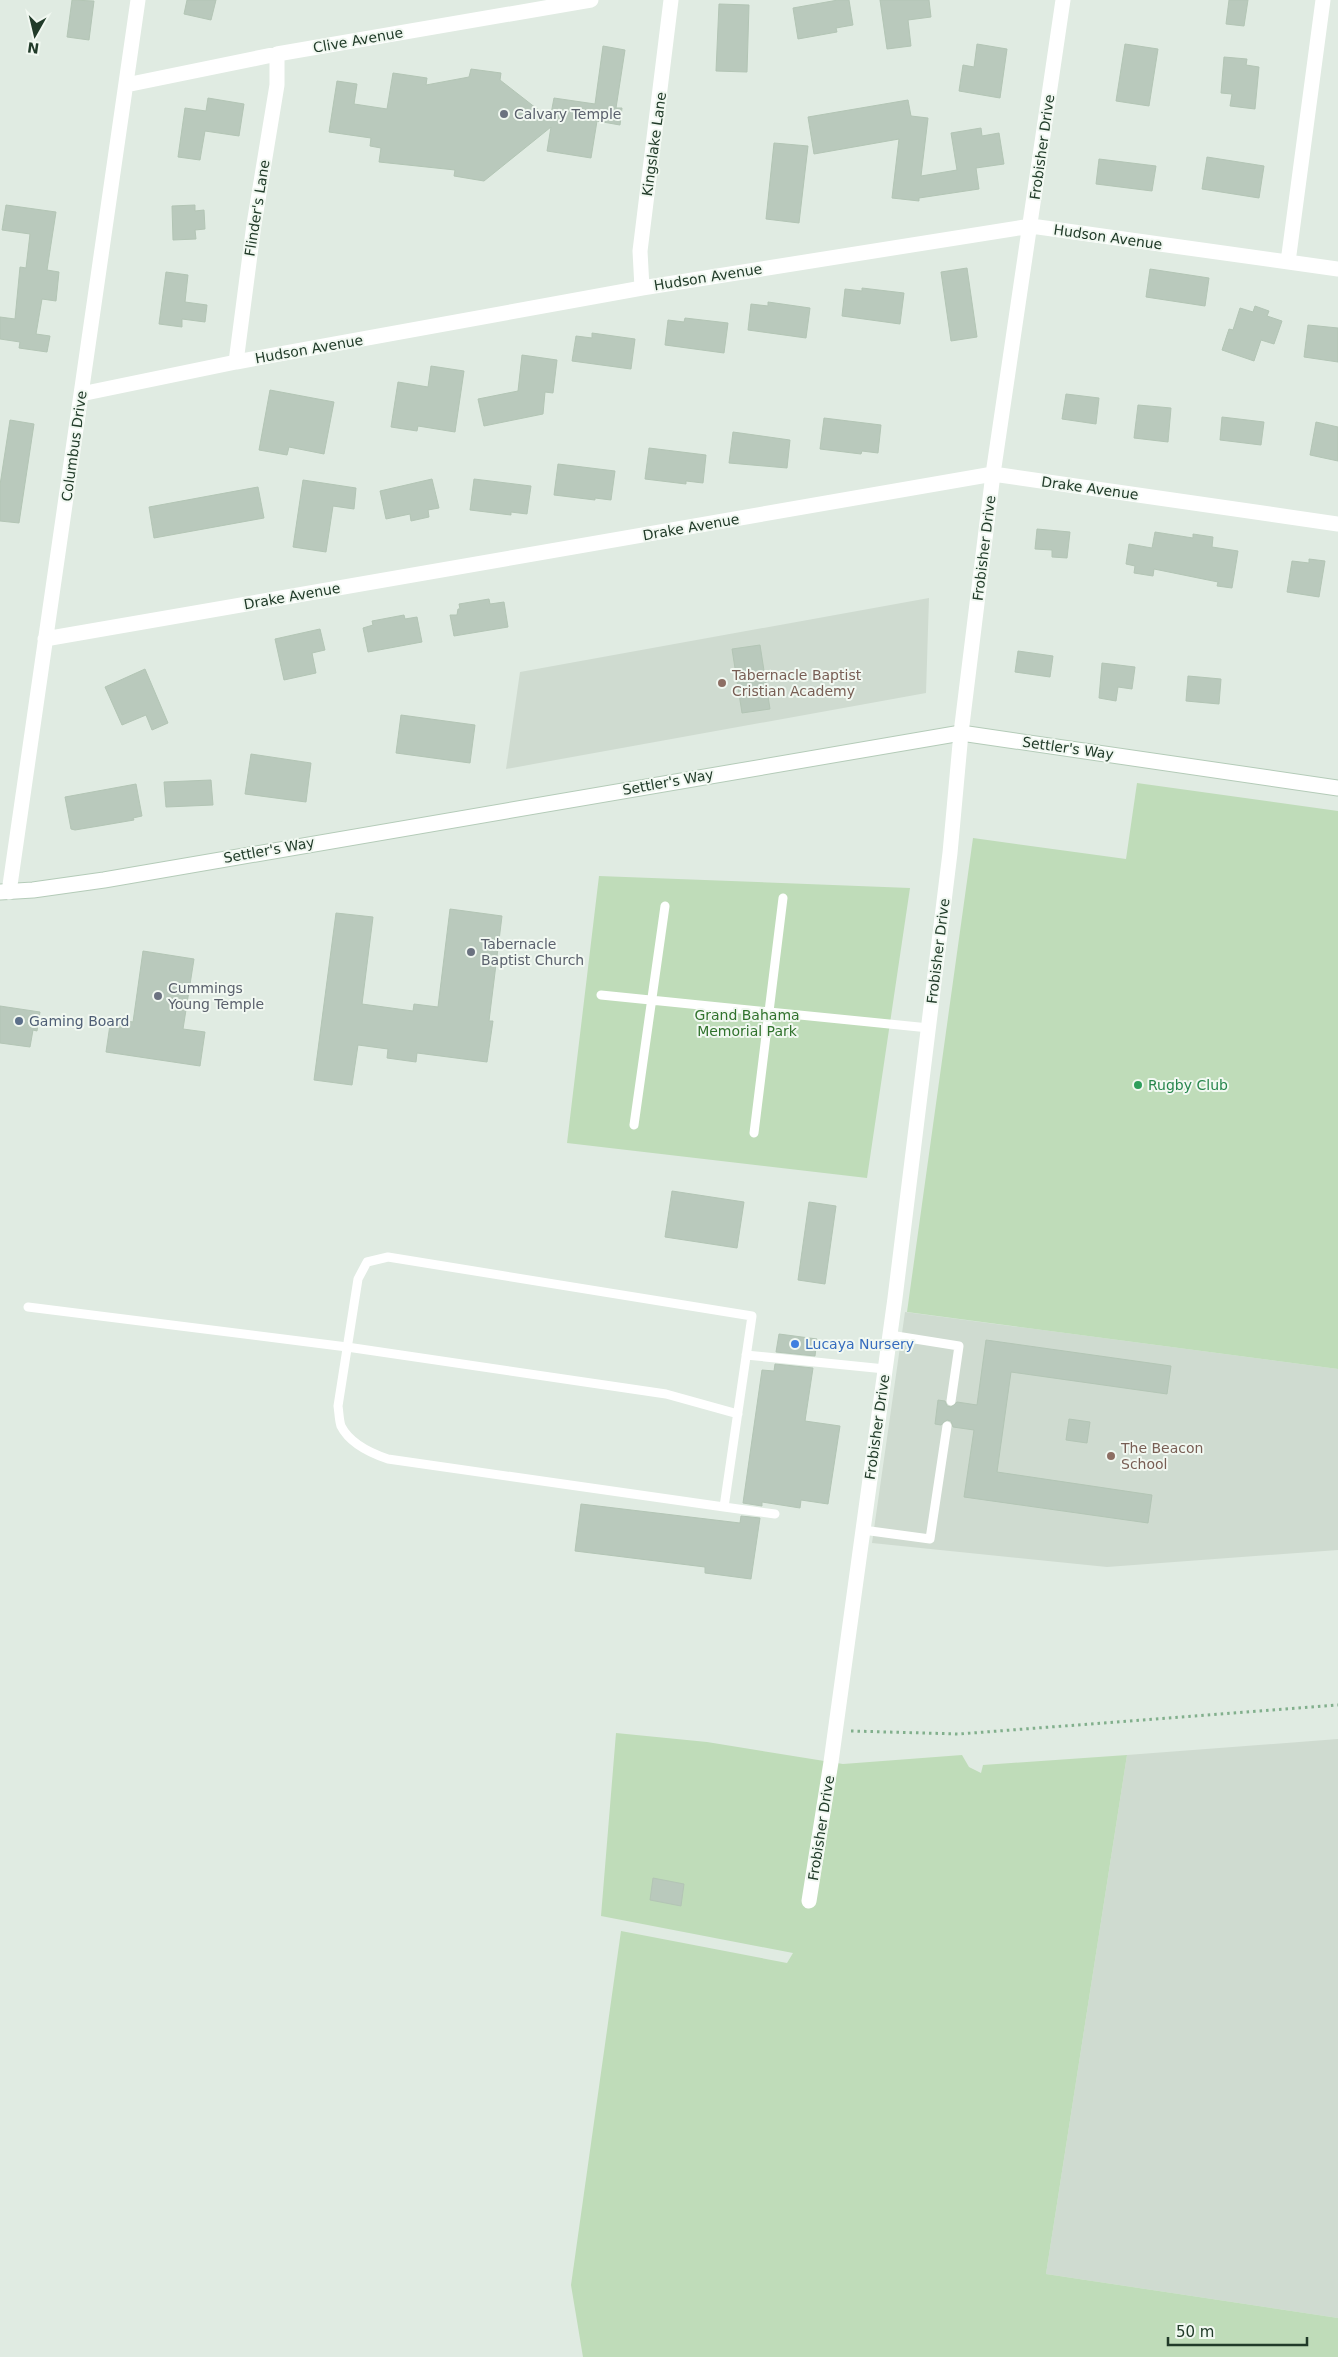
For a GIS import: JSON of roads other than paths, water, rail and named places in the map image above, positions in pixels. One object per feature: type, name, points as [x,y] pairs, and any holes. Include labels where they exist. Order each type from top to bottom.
[{"type":"street","name":"Columbus Drive","points":[[4,892],[45,639],[138,0]]},
{"type":"street","name":"Clive Avenue","points":[[126,85],[277,54],[591,0]]},
{"type":"street","name":"Kingslake Lane","points":[[642,288],[640,252],[671,0]]},
{"type":"street","name":"Frobisher Drive","points":[[809,1901],[835,1730],[890,1335],[950,853],[961,733],[993,474],[1063,0]]},
{"type":"street","points":[[1288,262],[1324,0]]},
{"type":"street","name":"Flinder's Lane","points":[[236,362],[254,224],[277,85],[277,54]]},
{"type":"street","name":"Hudson Avenue","points":[[81,394],[236,362],[642,288],[1031,226],[1338,268]]},
{"type":"street","name":"Drake Avenue","points":[[45,639],[993,474],[1338,524]]},
{"type":"street","name":"Settler's Way","points":[[4,892],[104,880],[961,733],[1338,788]]},
{"type":"lane","points":[[754,1133],[783,898]]},
{"type":"lane","points":[[634,1126],[665,906]]},
{"type":"lane","points":[[601,995],[929,1028]]},
{"type":"lane","points":[[724,1507],[752,1316],[388,1257],[367,1262],[358,1279],[338,1406],[341,1425],[352,1440],[369,1452],[388,1459],[724,1507],[774,1514]]},
{"type":"lane","points":[[28,1307],[347,1347],[666,1394],[738,1414]]},
{"type":"lane","points":[[890,1335],[959,1346],[951,1401]]},
{"type":"lane","points":[[746,1355],[885,1369]]},
{"type":"lane","points":[[863,1530],[930,1539],[947,1426]]},
{"type":"place","name":"Calvary Temple","points":[[504,114]]},
{"type":"place","name":"Tabernacle Baptist Cristian Academy","points":[[722,683]]},
{"type":"place","name":"Tabernacle Baptist Church","points":[[471,952]]},
{"type":"place","name":"Cummings Young Temple","points":[[158,996]]},
{"type":"place","name":"Gaming Board","points":[[19,1021]]},
{"type":"place","name":"Rugby Club","points":[[1138,1085]]},
{"type":"place","name":"Lucaya Nursery","points":[[795,1344]]},
{"type":"place","name":"The Beacon School","points":[[1111,1456]]},
{"type":"park label","name":"Grand Bahama Memorial Park","points":[[747,1024]]}]
